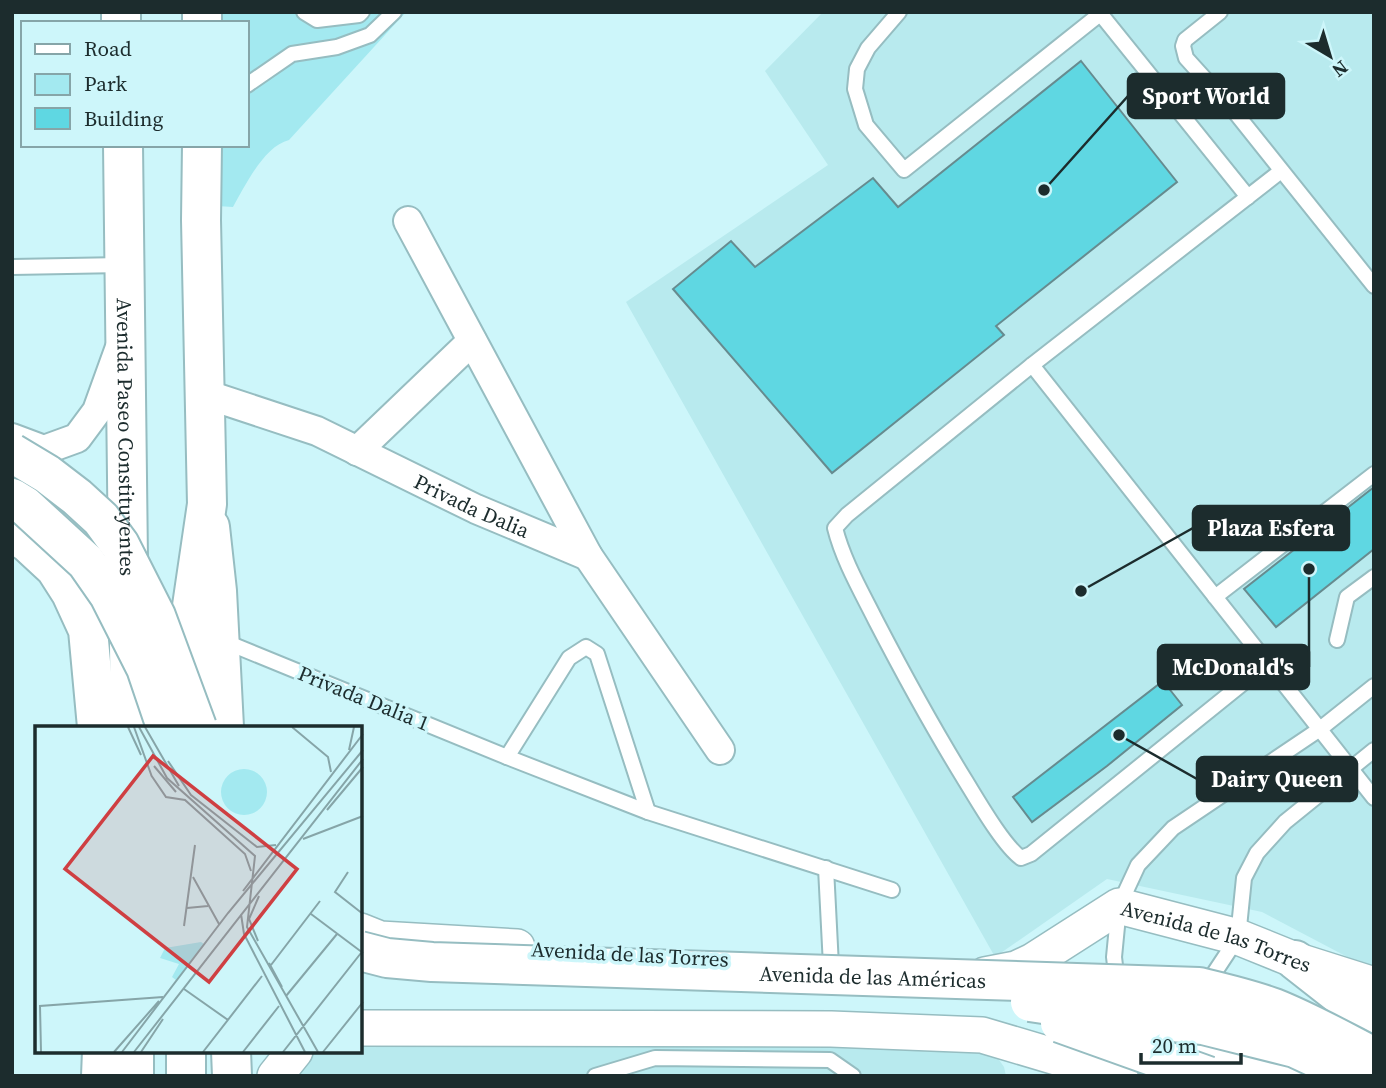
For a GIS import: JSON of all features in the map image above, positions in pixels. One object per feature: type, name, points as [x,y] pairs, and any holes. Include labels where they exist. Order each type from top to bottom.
[{"type":"main road","name":"Avenida Paseo Constituyentes","points":[[123,147],[130,726]]},
{"type":"main road","points":[[203,147],[201,220],[207,504],[217,592],[224,726]]},
{"type":"main road","points":[[12,453],[47,474],[77,497],[101,519],[120,545],[156,616],[197,726]]},
{"type":"main road","points":[[12,498],[46,524],[86,562],[109,595],[146,668],[166,726]]},
{"type":"main road","points":[[191,726],[192,606],[207,504]]},
{"type":"main road","points":[[12,532],[55,568],[71,593],[88,630],[97,726]]},
{"type":"main road","name":"Avenida de las Américas","points":[[362,951],[432,962],[1199,987],[1273,1008],[1314,1025],[1374,1057]]},
{"type":"main road","points":[[1295,960],[1374,1022]]},
{"type":"main road","name":"Avenida de las Américas","points":[[362,979],[403,982],[980,984],[1143,1019],[1203,1025],[1254,1037],[1295,1048],[1354,1076]]},
{"type":"main road","points":[[980,984],[1050,1019],[1208,1076]]},
{"type":"main road","points":[[101,1076],[102,1053]]},
{"type":"main road","points":[[134,1053],[134,1076]]},
{"type":"main road","points":[[186,1053],[186,1076]]},
{"type":"main road","points":[[231,1053],[232,1076]]},
{"type":"main road","points":[[1137,1073],[1189,1055],[1224,1055],[1260,1063],[1290,1076]]},
{"type":"street","name":"Privada Dalia","points":[[408,221],[588,556],[720,750]]},
{"type":"street","points":[[12,438],[44,450],[77,438],[97,411],[126,331]]},
{"type":"street","points":[[357,451],[472,341]]},
{"type":"street","name":"Privada Dalia","points":[[205,394],[317,431],[476,509],[588,556]]},
{"type":"street","name":"Avenida de las Torres","points":[[362,932],[380,939],[831,966],[980,984],[1033,961],[1119,906],[1238,937],[1295,960],[1374,985]]},
{"type":"street","points":[[980,984],[1026,1004],[1053,1033],[1071,1068]]},
{"type":"street","points":[[362,1028],[831,1044],[982,1035],[1071,1068],[1137,1073]]},
{"type":"street","points":[[275,1076],[293,1053]]},
{"type":"lane","points":[[304,12],[317,20],[359,15],[362,12]]},
{"type":"lane","points":[[248,84],[292,54],[337,47],[370,35],[394,12]]},
{"type":"lane","points":[[899,12],[868,48],[857,69],[855,89],[866,125],[904,170],[1100,13],[1248,197]]},
{"type":"lane","points":[[1220,12],[1185,40],[1183,46],[1186,58],[1234,111],[1374,286]]},
{"type":"lane","points":[[1268,663],[1031,854],[1021,858],[1013,852],[980,804],[936,732],[869,607],[839,545],[835,528],[847,515],[1032,365],[1281,171]]},
{"type":"lane","points":[[12,267],[125,265]]},
{"type":"lane","points":[[1032,365],[1374,798]]},
{"type":"lane","points":[[1215,597],[1374,474]]},
{"type":"lane","points":[[1337,640],[1347,597],[1374,577]]},
{"type":"lane","name":"Privada Dalia 1","points":[[220,640],[648,812],[892,890]]},
{"type":"lane","points":[[508,757],[569,658],[586,647],[597,654],[648,812]]},
{"type":"lane","points":[[1137,1073],[1121,1017],[1114,957],[1119,906],[1138,865],[1173,828],[1320,729],[1374,686]]},
{"type":"lane","points":[[1137,1073],[1238,937],[1244,878],[1257,853],[1286,822],[1374,750]]},
{"type":"lane","points":[[826,868],[831,966]]},
{"type":"lane","points":[[595,1076],[655,1058],[831,1044],[853,1076]]},
{"type":"shaded area","points":[[823,12],[1374,12],[1374,971],[1262,912],[1107,879],[995,957],[626,302],[828,165],[765,71]]},
{"type":"shaded area","points":[[362,1028],[983,1037],[1004,1067],[1006,1076],[275,1076],[293,1053],[362,1053]]},
{"type":"green space","points":[[205,12],[406,12],[289,140],[263,158],[233,207],[201,205],[202,147],[248,147],[248,21],[205,21]]},
{"type":"building","points":[[1081,61],[1177,182],[996,326],[1004,335],[832,473],[673,289],[731,241],[755,267],[873,178],[898,207]]},
{"type":"building","points":[[1374,487],[1374,549],[1276,627],[1244,589]]},
{"type":"building","points":[[1163,681],[1182,705],[1032,822],[1013,797]]},
{"type":"place","name":"Sport World","points":[[1044,190]]},
{"type":"place","name":"McDonald's","points":[[1309,569]]},
{"type":"place","name":"Plaza Esfera","points":[[1081,591]]},
{"type":"place","name":"Dairy Queen","points":[[1119,735]]}]
